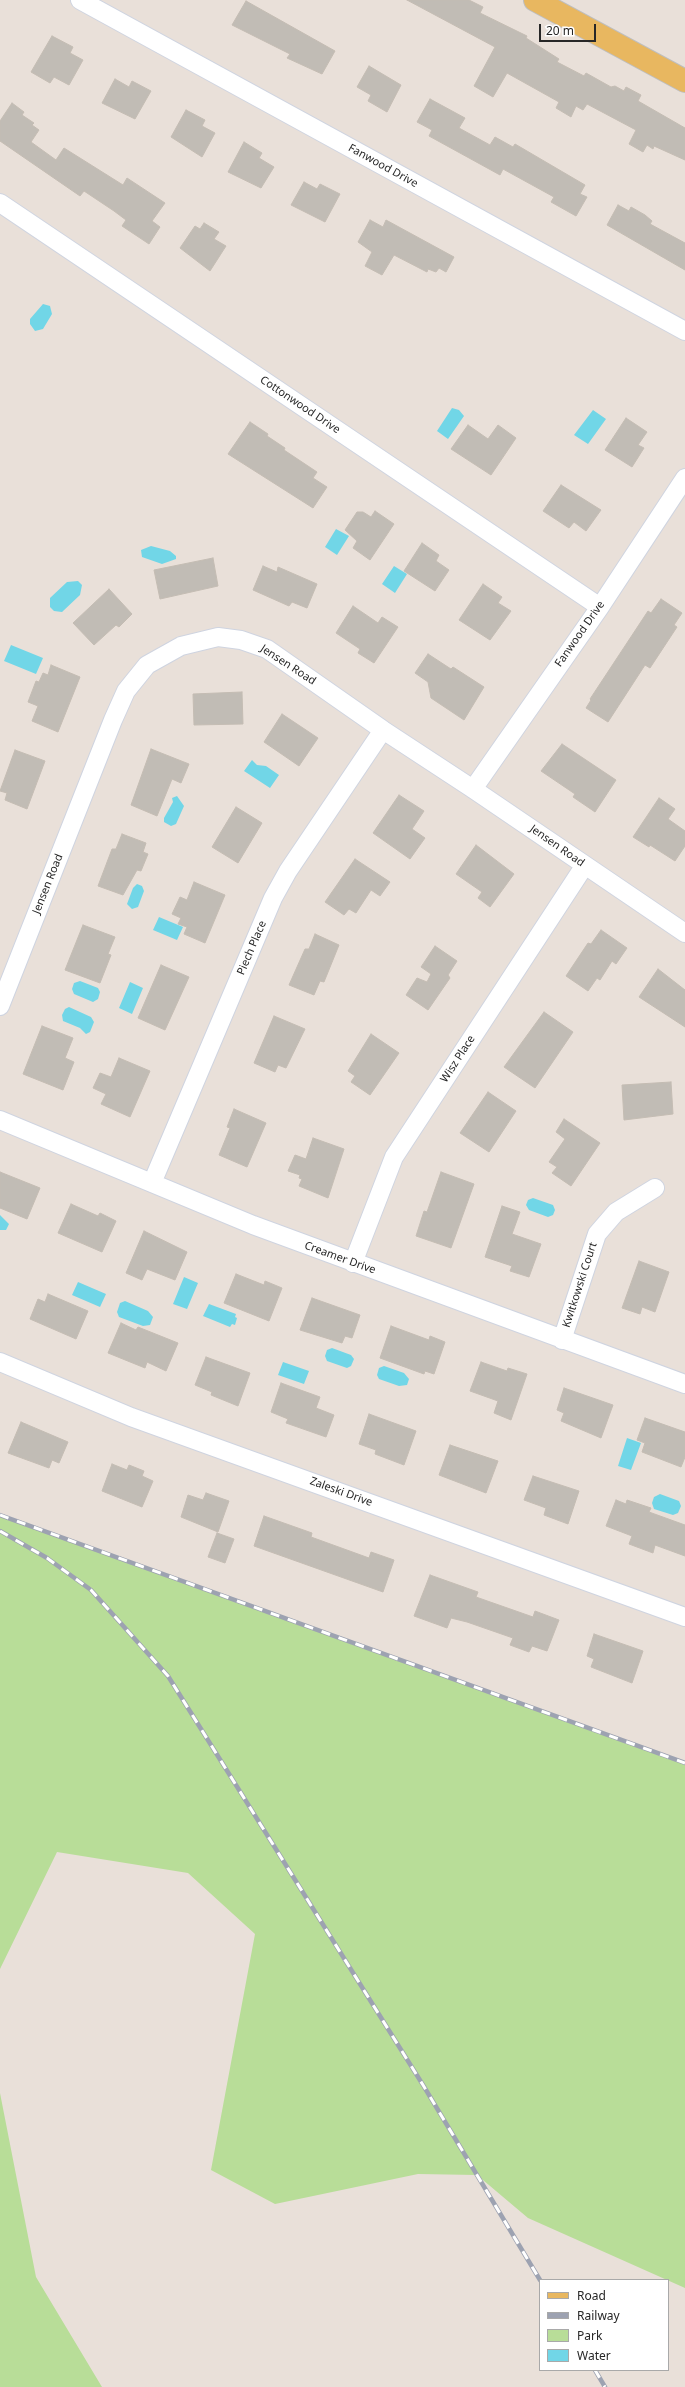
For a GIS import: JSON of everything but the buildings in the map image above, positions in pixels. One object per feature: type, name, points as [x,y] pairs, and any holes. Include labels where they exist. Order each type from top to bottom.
[{"type":"main road","points":[[536,0],[685,81]]},
{"type":"street","name":"Fanwood Drive","points":[[80,0],[685,331]]},
{"type":"street","name":"Cottonwood Drive","points":[[0,203],[600,607]]},
{"type":"street","name":"Fanwood Drive","points":[[473,789],[600,607],[685,478]]},
{"type":"street","name":"Jensen Road","points":[[0,1006],[113,720],[126,692],[147,665],[181,646],[218,637],[241,640],[267,649],[383,730],[473,789],[584,866],[685,933]]},
{"type":"street","name":"Piech Place","points":[[152,1183],[273,898],[288,871],[383,730]]},
{"type":"street","name":"Wisz Place","points":[[353,1263],[394,1158],[584,866]]},
{"type":"street","name":"Creamer Drive","points":[[0,1120],[253,1225],[685,1384]]},
{"type":"street","name":"Kwitkowski Court","points":[[562,1340],[597,1234],[616,1212],[655,1188]]},
{"type":"street","name":"Zaleski Drive","points":[[0,1362],[131,1417],[685,1617]]},
{"type":"green space","points":[[0,1515],[685,1763],[685,2288],[669,2281],[669,2279],[665,2279],[528,2218],[477,2175],[418,2174],[275,2204],[211,2170],[255,1934],[188,1873],[57,1852],[0,1969]]},
{"type":"green space","points":[[0,2093],[36,2277],[102,2387],[0,2387]]},
{"type":"water","points":[[43,304],[50,306],[52,314],[43,329],[35,331],[30,324],[30,319]]},
{"type":"water","points":[[452,408],[459,410],[464,416],[448,439],[437,431]]},
{"type":"water","points":[[593,410],[606,419],[588,444],[574,435]]},
{"type":"water","points":[[336,529],[349,536],[337,555],[325,547]]},
{"type":"water","points":[[151,546],[170,551],[176,556],[176,559],[162,564],[142,557],[141,550]]},
{"type":"water","points":[[394,566],[407,574],[395,593],[382,584]]},
{"type":"water","points":[[78,581],[82,585],[80,595],[62,612],[54,611],[50,607],[50,598],[67,582]]},
{"type":"water","points":[[11,645],[43,658],[36,674],[4,661]]},
{"type":"water","points":[[252,760],[257,765],[266,766],[279,775],[270,788],[244,771]]},
{"type":"water","points":[[177,796],[184,806],[176,824],[171,826],[164,822],[164,818],[173,802],[172,798]]},
{"type":"water","points":[[137,884],[142,886],[144,891],[138,907],[132,909],[127,904],[133,888]]},
{"type":"water","points":[[159,917],[183,927],[177,940],[153,930]]},
{"type":"water","points":[[80,981],[98,988],[100,992],[98,999],[93,1002],[74,994],[72,989],[74,983]]},
{"type":"water","points":[[130,982],[143,988],[132,1014],[119,1008]]},
{"type":"water","points":[[69,1007],[91,1017],[94,1022],[90,1032],[86,1034],[80,1028],[63,1021],[62,1015],[65,1009]]},
{"type":"water","points":[[533,1198],[553,1205],[555,1210],[553,1215],[548,1217],[529,1210],[526,1205],[528,1200]]},
{"type":"water","points":[[0,1215],[9,1224],[6,1230],[0,1230]]},
{"type":"water","points":[[184,1277],[198,1283],[187,1309],[173,1304]]},
{"type":"water","points":[[78,1282],[106,1294],[100,1307],[72,1295]]},
{"type":"water","points":[[125,1301],[148,1311],[153,1317],[150,1325],[143,1326],[119,1317],[117,1312],[120,1303]]},
{"type":"water","points":[[209,1304],[236,1314],[235,1317],[237,1318],[235,1325],[232,1324],[230,1327],[203,1316]]},
{"type":"water","points":[[332,1348],[351,1355],[354,1359],[351,1366],[347,1368],[327,1361],[325,1356],[327,1350]]},
{"type":"water","points":[[283,1362],[309,1371],[304,1384],[278,1375]]},
{"type":"water","points":[[384,1366],[404,1373],[409,1379],[407,1385],[399,1386],[379,1379],[377,1375],[379,1368]]},
{"type":"water","points":[[627,1438],[641,1443],[631,1470],[618,1466]]},
{"type":"water","points":[[660,1494],[679,1501],[681,1506],[678,1513],[673,1515],[654,1509],[652,1503],[654,1497]]},
{"type":"railway","points":[[0,1515],[685,1763]]},
{"type":"railway","points":[[0,1531],[47,1558],[91,1590],[168,1676],[423,2085],[539,2279]]},
{"type":"railway","points":[[596,2371],[605,2387]]}]
